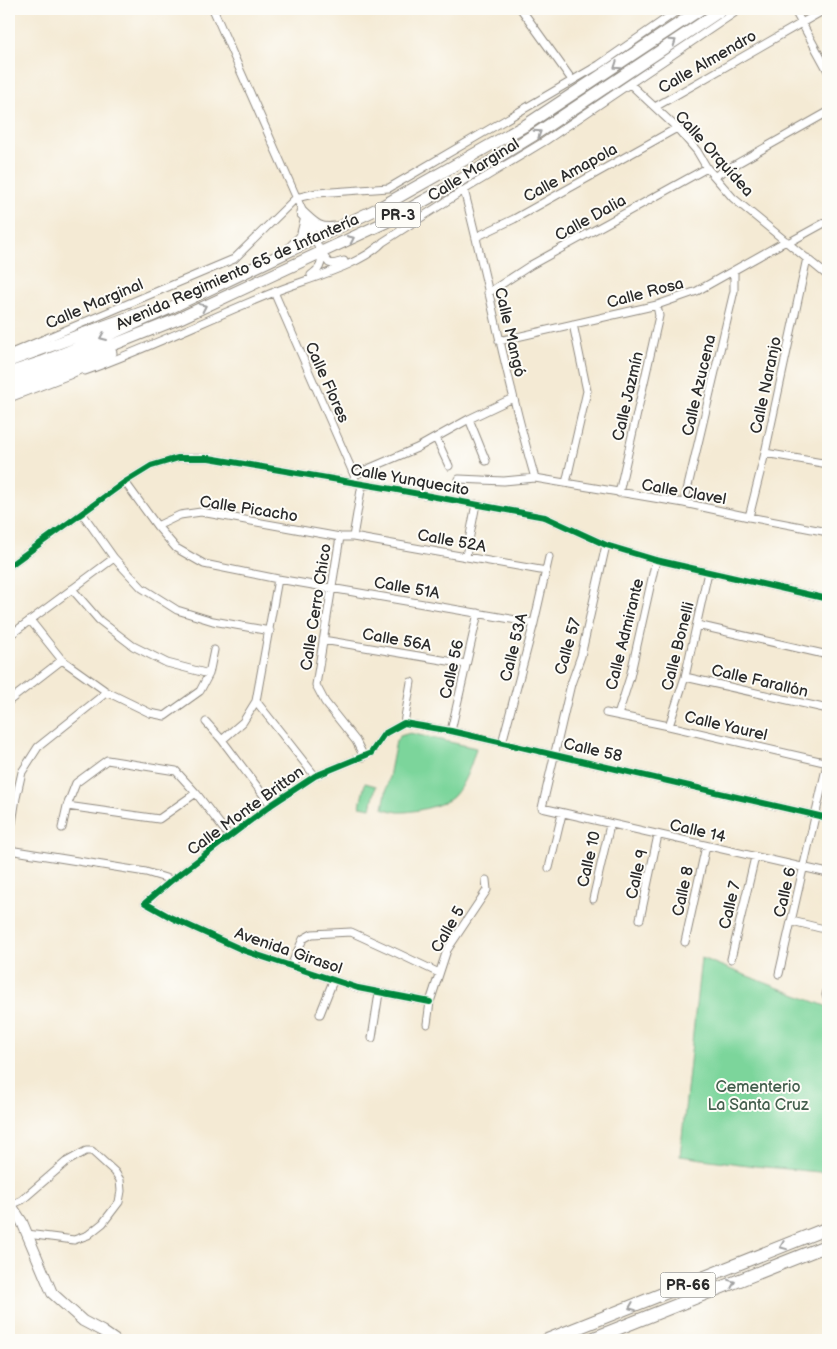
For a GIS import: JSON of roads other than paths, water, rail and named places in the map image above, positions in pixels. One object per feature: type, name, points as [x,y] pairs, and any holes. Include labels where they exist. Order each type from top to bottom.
[{"type":"highway","name":"PR-66","points":[[547,1340],[828,1228]]},
{"type":"highway","name":"PR-66","points":[[589,1340],[828,1245]]},
{"type":"main road","name":"Avenida Regimiento 65 de Infantería","points":[[9,384],[104,337],[170,308],[379,208],[526,125],[701,9]]},
{"type":"main road","name":"Avenida Regimiento 65 de Infantería","points":[[9,373],[43,367],[178,319],[386,222],[534,136],[723,9]]},
{"type":"main road","points":[[284,254],[302,238],[304,217],[322,229],[339,228]]},
{"type":"main road","points":[[9,361],[144,312],[170,308]]},
{"type":"main road","points":[[9,397],[69,373],[178,319]]},
{"type":"street","points":[[213,9],[314,239],[329,264],[341,262],[383,242]]},
{"type":"street","points":[[521,9],[572,80]]},
{"type":"street","name":"Calle Marginal","points":[[9,354],[234,259],[296,198],[317,192],[389,188],[599,65],[680,9]]},
{"type":"street","name":"Calle Marginal","points":[[9,397],[116,359],[364,256],[464,190],[545,141],[740,9]]},
{"type":"street","points":[[794,9],[828,71]]},
{"type":"street","name":"Calle Almendro","points":[[655,106],[826,9]]},
{"type":"street","name":"Calle Orquídea","points":[[630,84],[677,128],[697,151],[707,168],[733,198],[828,276]]},
{"type":"street","points":[[715,176],[828,112]]},
{"type":"street","name":"Calle Amapola","points":[[476,237],[514,219],[677,128]]},
{"type":"street","name":"Calle Dalia","points":[[488,294],[531,265],[707,168]]},
{"type":"street","name":"Calle Mangó","points":[[464,190],[513,398],[535,478]]},
{"type":"street","name":"Calle Rosa","points":[[499,341],[657,305],[697,291],[828,221]]},
{"type":"street","points":[[295,284],[312,275],[320,268],[322,262],[321,253]]},
{"type":"street","name":"Calle Naranjo","points":[[749,517],[765,453],[807,258]]},
{"type":"street","name":"Calle Azucena","points":[[684,503],[734,291],[734,271]]},
{"type":"street","name":"Calle Flores","points":[[274,292],[357,481]]},
{"type":"street","name":"Calle Jazmín","points":[[619,493],[659,316],[657,305]]},
{"type":"street","points":[[566,484],[587,391],[573,324]]},
{"type":"street","points":[[354,537],[357,481],[469,419],[513,398]]},
{"type":"street","points":[[469,419],[486,461]]},
{"type":"street","points":[[436,438],[449,466]]},
{"type":"street","points":[[765,453],[828,464]]},
{"type":"street","name":"Calle Yunquecito","points":[[9,566],[125,482],[151,466],[178,458],[209,458],[357,481],[546,517],[606,545],[656,560],[828,599]]},
{"type":"street","name":"Calle Clavel","points":[[459,479],[504,481],[535,478],[684,503],[828,532]]},
{"type":"street","name":"Calle 51A","points":[[125,482],[157,526],[176,548],[204,564],[278,579],[534,623]]},
{"type":"street","points":[[466,556],[476,504]]},
{"type":"street","name":"Calle Picacho","points":[[157,526],[180,514],[201,512],[340,537],[354,537]]},
{"type":"street","points":[[82,513],[114,558],[142,588],[177,610],[213,622],[270,631]]},
{"type":"street","name":"Calle Cerro Chico","points":[[340,537],[316,685],[326,702],[356,741],[364,757]]},
{"type":"street","name":"Calle 52A","points":[[354,537],[546,571]]},
{"type":"street","name":"Calle 57","points":[[542,808],[571,684],[581,656],[606,545]]},
{"type":"street","name":"Calle 53A","points":[[502,743],[534,623],[549,557]]},
{"type":"street","points":[[9,636],[114,558]]},
{"type":"street","name":"Calle Admirante","points":[[618,715],[630,677],[656,560]]},
{"type":"street","name":"Calle Bonelli","points":[[669,726],[685,677],[708,572]]},
{"type":"street","points":[[222,740],[243,722],[256,701],[278,579]]},
{"type":"street","points":[[72,589],[99,620],[133,646],[167,663],[209,674]]},
{"type":"street","name":"Calle 56","points":[[451,731],[478,613]]},
{"type":"street","points":[[30,620],[62,660],[107,692],[150,713],[165,716],[200,691],[209,674],[214,650]]},
{"type":"street","points":[[697,625],[828,655]]},
{"type":"street","name":"Calle 56A","points":[[323,640],[466,664]]},
{"type":"street","points":[[9,701],[62,660]]},
{"type":"street","name":"Calle Farallón","points":[[685,677],[828,710]]},
{"type":"street","points":[[364,757],[371,753],[384,734],[404,723],[411,682]]},
{"type":"street","points":[[12,823],[12,797],[22,772],[38,747],[107,692]]},
{"type":"street","points":[[256,701],[314,776]]},
{"type":"street","name":"Calle Yaurel","points":[[606,713],[828,762]]},
{"type":"street","points":[[206,722],[271,805]]},
{"type":"street","name":"Calle 58","points":[[404,723],[451,731],[554,754],[828,818]]},
{"type":"street","name":"Calle Monte Britton","points":[[146,903],[172,880],[229,836],[314,776],[364,757]]},
{"type":"street","points":[[62,828],[67,806],[76,783],[107,760],[176,771],[196,793],[229,836]]},
{"type":"street","name":"Calle 6","points":[[779,974],[828,762]]},
{"type":"street","points":[[67,806],[159,819],[196,793]]},
{"type":"street","name":"Calle 14","points":[[542,808],[828,873]]},
{"type":"street","points":[[549,868],[562,814]]},
{"type":"street","name":"Calle 10","points":[[593,899],[610,824]]},
{"type":"street","name":"Calle 9","points":[[640,919],[658,835]]},
{"type":"street","name":"Calle 8","points":[[685,942],[706,846]]},
{"type":"street","points":[[9,850],[146,872],[172,880]]},
{"type":"street","name":"Calle 7","points":[[731,959],[755,857]]},
{"type":"street","name":"Calle 5","points":[[427,1024],[430,1002],[448,950],[487,890],[486,880]]},
{"type":"street","name":"Avenida Girasol","points":[[146,903],[172,918],[245,951],[358,988],[430,1002]]},
{"type":"street","points":[[792,921],[828,930]]},
{"type":"street","points":[[291,966],[303,939],[312,934],[351,932],[439,973]]},
{"type":"street","points":[[320,1014],[333,980]]},
{"type":"street","points":[[826,995],[828,986]]},
{"type":"street","points":[[372,1038],[379,992]]},
{"type":"street","points":[[27,1234],[74,1240],[88,1235],[103,1223],[119,1202],[120,1180],[115,1172],[92,1151],[86,1151],[66,1162],[22,1200],[10,1204],[22,1222],[27,1234],[52,1293],[83,1321],[115,1340]]},
{"type":"park label","name":"Cementerio La Santa Cruz","points":[[758,1095]]}]
